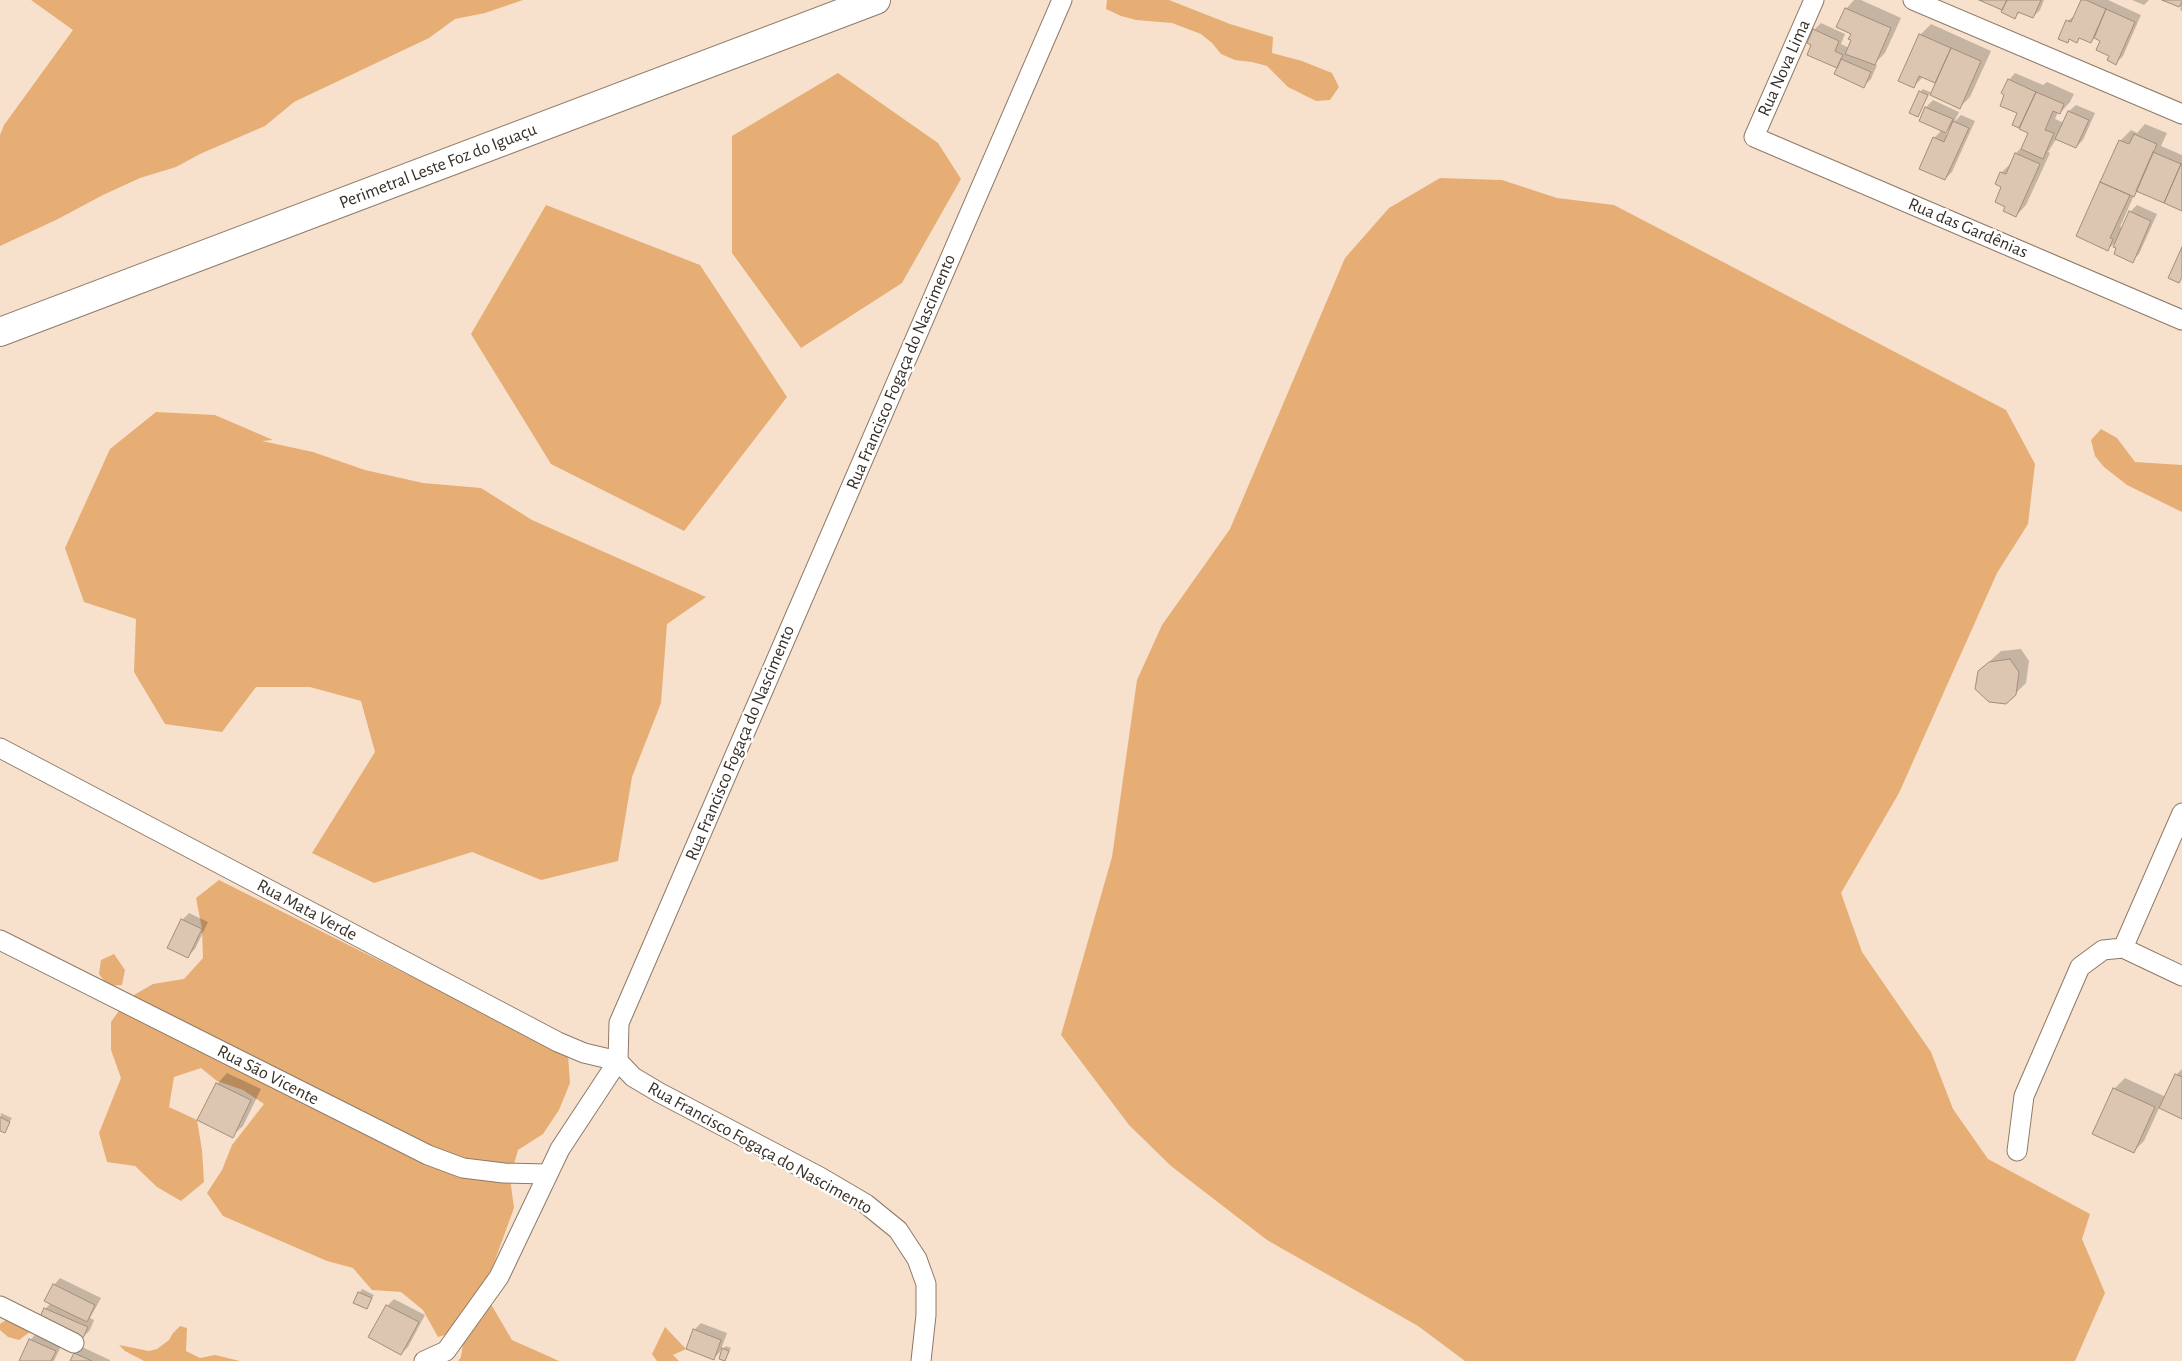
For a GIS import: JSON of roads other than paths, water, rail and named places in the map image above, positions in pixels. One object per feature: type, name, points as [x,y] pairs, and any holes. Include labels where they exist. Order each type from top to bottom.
[{"type":"highway","name":"Perimetral Leste Foz do Iguaçu","points":[[0,332],[876,0]]},
{"type":"street","name":"Rua Francisco Fogaça do Nascimento","points":[[920,1361],[926,1316],[926,1284],[918,1259],[898,1230],[866,1204],[820,1177],[633,1077],[618,1061],[619,1023],[1062,0]]},
{"type":"street","name":"Rua Nova Lima","points":[[1754,137],[1814,0]]},
{"type":"street","points":[[1913,0],[2182,114]]},
{"type":"street","name":"Rua das Gardênias","points":[[1754,137],[2182,320]]},
{"type":"street","name":"Rua Mata Verde","points":[[0,748],[558,1042],[584,1053],[618,1061]]},
{"type":"street","points":[[2123,948],[2182,813]]},
{"type":"street","name":"Rua São Vicente","points":[[0,940],[428,1155],[463,1168],[504,1173],[547,1174]]},
{"type":"street","points":[[2017,1151],[2024,1096],[2080,967],[2103,950],[2123,948],[2182,976]]},
{"type":"street","points":[[424,1361],[446,1351],[499,1277],[560,1149],[618,1061]]},
{"type":"street","points":[[0,1306],[74,1343]]}]
